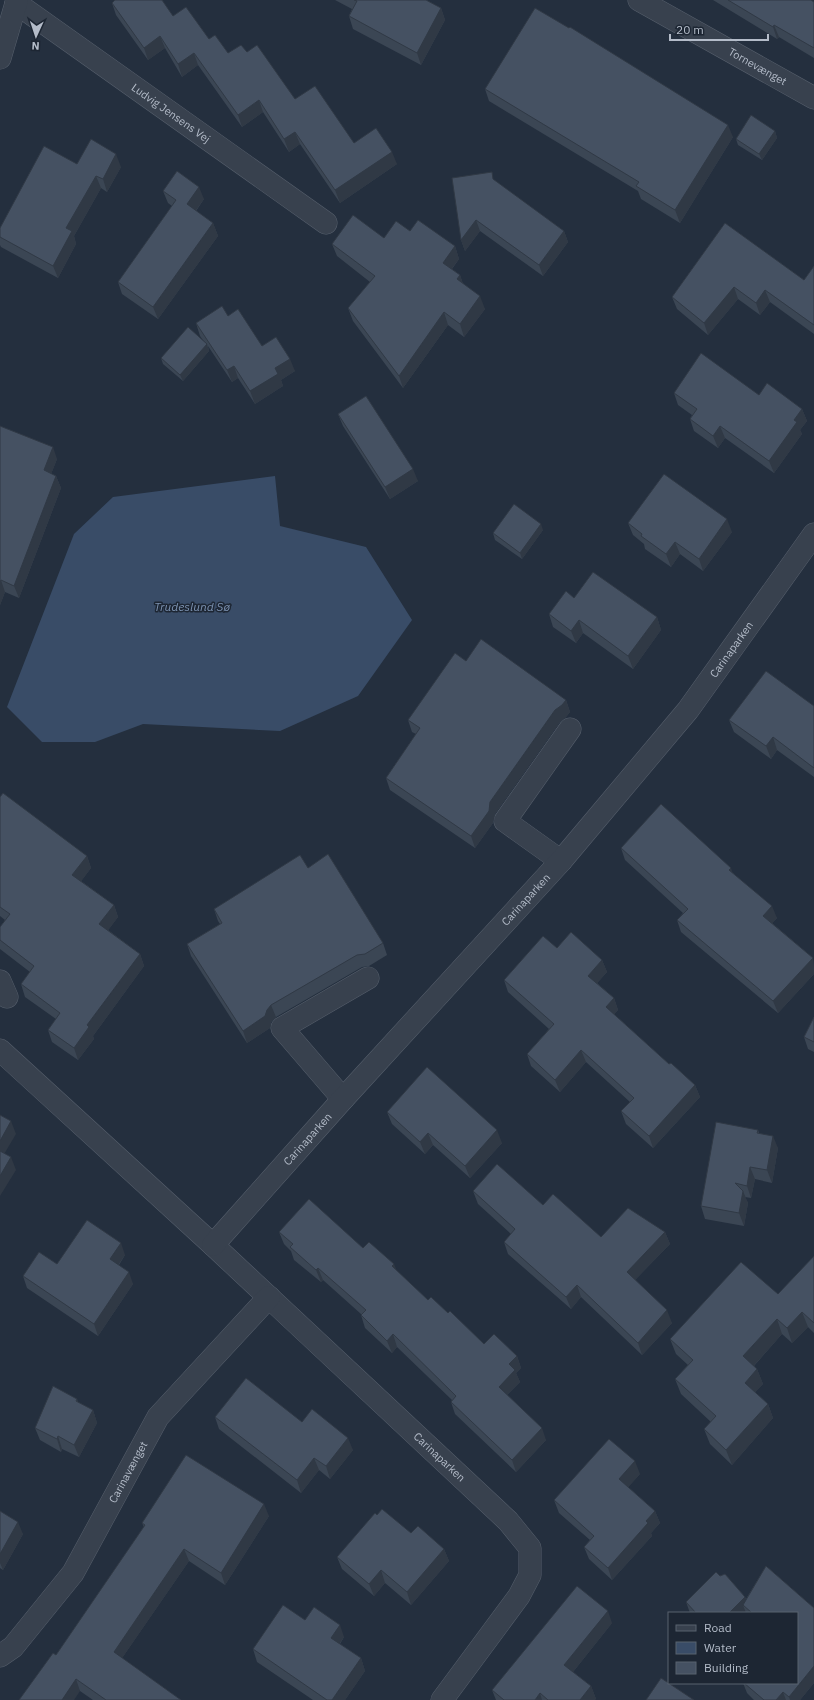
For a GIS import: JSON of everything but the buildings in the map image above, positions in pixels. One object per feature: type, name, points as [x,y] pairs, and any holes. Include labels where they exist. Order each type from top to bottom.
[{"type":"street","name":"Tornevænget","points":[[639,0],[814,98]]},
{"type":"street","name":"Ludvig Jensens Vej","points":[[0,58],[17,2],[326,223]]},
{"type":"street","name":"Carinaparken","points":[[214,1245],[343,1099],[561,861],[688,710],[814,534]]},
{"type":"street","points":[[561,861],[505,821],[570,729]]},
{"type":"street","points":[[343,1099],[282,1028],[368,978]]},
{"type":"street","name":"Carinaparken","points":[[0,1050],[214,1245],[508,1521],[530,1548],[530,1575],[520,1596],[442,1700]]},
{"type":"street","name":"Carinavænget","points":[[0,1656],[13,1647],[73,1573],[158,1417],[268,1297]]},
{"type":"water","name":"Trudeslund Sø","points":[[275,476],[280,526],[366,547],[412,620],[358,696],[280,731],[143,724],[95,742],[42,742],[7,707],[74,534],[113,497]]}]
